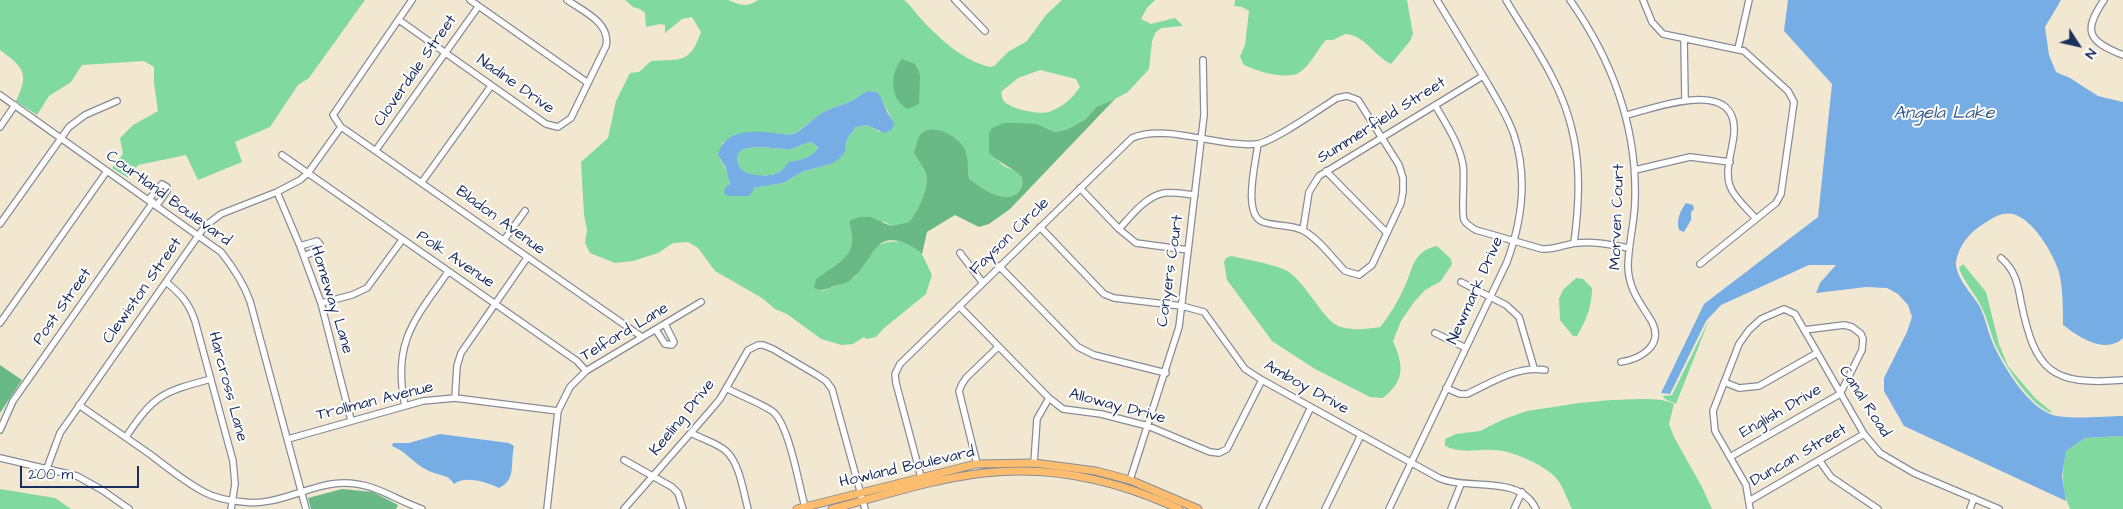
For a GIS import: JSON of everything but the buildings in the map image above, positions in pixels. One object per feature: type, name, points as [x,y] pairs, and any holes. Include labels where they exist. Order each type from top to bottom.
[{"type":"main road","name":"Howland Boulevard","points":[[797,509],[976,464],[1034,463],[1096,471],[1130,480],[1182,507]]},
{"type":"main road","points":[[966,476],[976,464]]},
{"type":"main road","points":[[983,473],[990,464]]},
{"type":"main road","name":"Howland Boulevard","points":[[832,509],[864,505],[966,476],[983,473],[1033,471],[1080,475],[1128,488],[1182,507],[1198,509]]},
{"type":"street","points":[[341,127],[333,115],[412,0]]},
{"type":"street","points":[[470,0],[588,83]]},
{"type":"street","name":"Nadine Drive","points":[[399,20],[546,124],[558,127],[571,118],[606,46],[608,37],[605,29],[599,22],[566,0]]},
{"type":"street","points":[[955,0],[985,30]]},
{"type":"street","name":"Newmark Drive","points":[[1389,509],[1491,296],[1514,241],[1522,198],[1518,150],[1514,134],[1483,76],[1437,0]]},
{"type":"street","points":[[1506,0],[1554,79],[1576,145],[1580,181],[1574,243]]},
{"type":"street","name":"Morven Court","points":[[1570,0],[1599,46],[1627,115],[1635,170],[1635,200],[1628,268],[1630,281],[1641,307],[1652,323],[1654,338],[1646,353],[1634,360],[1621,362]]},
{"type":"street","points":[[1643,0],[1656,29],[1662,34],[1738,49],[1749,55],[1788,91],[1794,102],[1782,194],[1776,203],[1700,264]]},
{"type":"street","points":[[1738,49],[1749,0]]},
{"type":"street","points":[[2104,0],[2093,16],[2090,26],[2091,33],[2101,44],[2123,55]]},
{"type":"street","name":"Cloverdale Street","points":[[376,150],[478,7]]},
{"type":"street","points":[[1684,38],[1685,99]]},
{"type":"street","name":"Conyers Court","points":[[1130,480],[1166,373],[1179,327],[1202,139],[1204,115],[1203,60]]},
{"type":"street","name":"Summerfield Street","points":[[1303,230],[1309,192],[1314,182],[1326,171],[1483,76]]},
{"type":"street","points":[[422,182],[491,86]]},
{"type":"street","name":"Courtland Boulevard","points":[[0,95],[153,202],[221,252],[233,266],[245,286],[306,509]]},
{"type":"street","points":[[1346,96],[1358,100],[1382,136],[1399,165],[1403,178],[1401,203],[1372,265],[1359,275],[1345,271],[1303,230],[1292,226],[1262,222],[1256,218],[1252,209],[1251,199],[1258,144],[1275,137],[1337,98],[1346,96]]},
{"type":"street","points":[[1627,115],[1685,99],[1704,99],[1725,108],[1732,116],[1734,132],[1728,177],[1730,187],[1756,219]]},
{"type":"street","points":[[0,224],[60,138],[75,120],[117,101]]},
{"type":"street","points":[[0,127],[15,105]]},
{"type":"street","points":[[1435,105],[1455,141],[1462,164],[1464,219],[1468,226],[1514,241],[1552,250],[1574,243],[1594,242],[1629,248]]},
{"type":"street","name":"Bladon Avenue","points":[[341,127],[642,337]]},
{"type":"street","name":"Clewiston Street","points":[[47,468],[60,433],[205,226],[221,214],[296,183],[308,173],[341,127]]},
{"type":"street","name":"Fayson Circle","points":[[920,478],[895,374],[900,364],[999,266],[1124,145],[1140,134],[1151,133],[1258,144]]},
{"type":"street","name":"Polk Avenue","points":[[282,155],[577,361],[586,371]]},
{"type":"street","points":[[1635,170],[1690,157],[1730,162]]},
{"type":"street","points":[[0,323],[107,170]]},
{"type":"street","points":[[1326,171],[1387,234]]},
{"type":"street","points":[[1080,188],[1119,229],[1136,243],[1188,250]]},
{"type":"street","name":"Homeway Lane","points":[[277,192],[304,256],[321,303],[351,420]]},
{"type":"street","points":[[1119,229],[1145,202],[1159,194],[1195,195]]},
{"type":"street","name":"Post Street","points":[[0,430],[13,401],[153,202]]},
{"type":"street","points":[[504,240],[525,211]]},
{"type":"street","name":"Amboy Drive","points":[[1040,227],[1104,294],[1114,298],[1182,306],[1204,312],[1245,369],[1262,380],[1450,482],[1508,487],[1522,492]]},
{"type":"street","points":[[321,303],[352,295],[367,288],[402,240]]},
{"type":"street","points":[[300,246],[317,241],[320,244],[318,250],[304,256]]},
{"type":"street","points":[[960,253],[983,283]]},
{"type":"street","points":[[455,398],[457,366],[460,353],[527,258]]},
{"type":"street","points":[[2001,258],[2014,273],[2019,285],[2031,342],[2036,354],[2048,368],[2058,375],[2075,380],[2123,380]]},
{"type":"street","points":[[999,266],[1078,348],[1094,355],[1166,373]]},
{"type":"street","points":[[405,406],[400,385],[404,343],[412,323],[448,272]]},
{"type":"street","name":"Harcross Lane","points":[[166,282],[181,294],[192,311],[234,467],[231,509]]},
{"type":"street","points":[[1461,282],[1506,305],[1519,317],[1534,368]]},
{"type":"street","name":"Telford Lane","points":[[547,509],[558,411],[570,387],[586,371],[701,302]]},
{"type":"street","name":"Alloway Drive","points":[[959,306],[1048,398],[1063,409],[1102,414],[1148,426],[1210,452],[1219,453],[1227,449],[1232,443],[1262,380]]},
{"type":"street","name":"Canal Road","points":[[1724,382],[1740,344],[1749,330],[1761,319],[1780,310],[1790,310],[1795,314],[1864,434],[1880,453],[1900,467],[1999,509]]},
{"type":"street","points":[[656,330],[665,344],[672,345],[674,342],[665,324]]},
{"type":"street","name":"English Drive","points":[[1730,457],[1840,394],[1862,350],[1861,334],[1852,327],[1844,325],[1804,330]]},
{"type":"street","points":[[1435,333],[1466,348]]},
{"type":"street","name":"Keeling Drive","points":[[624,509],[720,399],[748,350],[758,345],[764,345],[773,349],[826,381],[832,388],[864,505]]},
{"type":"street","points":[[976,464],[959,391],[966,378],[998,347]]},
{"type":"street","points":[[1750,509],[1746,485],[1715,430],[1712,418],[1715,402],[1724,382],[1739,388],[1759,386],[1817,353]]},
{"type":"street","points":[[1446,388],[1460,394],[1467,394],[1515,372],[1534,368],[1545,370]]},
{"type":"street","points":[[126,438],[142,413],[159,397],[168,392],[211,379]]},
{"type":"street","points":[[726,388],[772,412],[779,419],[786,432],[805,507]]},
{"type":"street","name":"Trollman Avenue","points":[[288,439],[405,406],[455,398],[558,411]]},
{"type":"street","points":[[1034,463],[1037,419],[1048,398]]},
{"type":"street","points":[[79,405],[205,493],[246,503],[302,493],[331,484],[361,484],[385,491],[422,509]]},
{"type":"street","points":[[1262,509],[1311,407]]},
{"type":"street","points":[[691,433],[724,450],[731,457],[735,464],[748,509]]},
{"type":"street","points":[[1325,509],[1361,434]]},
{"type":"street","name":"Duncan Street","points":[[1749,501],[1864,434]]},
{"type":"street","points":[[0,458],[70,474],[90,483],[129,509]]},
{"type":"street","points":[[624,460],[672,487],[678,493],[683,509]]},
{"type":"street","points":[[1819,460],[1831,477],[1878,509]]},
{"type":"street","points":[[1451,509],[1461,484]]},
{"type":"street","points":[[1514,509],[1522,492],[1536,509]]},
{"type":"street","points":[[1970,509],[1974,498]]},
{"type":"green space","points":[[0,0],[365,0],[309,78],[298,85],[270,127],[235,142],[242,162],[198,180],[186,155],[138,165],[128,178],[112,168],[123,154],[120,138],[133,125],[158,111],[154,67],[144,61],[82,65],[71,82],[49,96],[37,115],[16,101],[23,84],[23,77],[19,66],[0,50]]},
{"type":"green space","points":[[625,0],[728,0],[743,5],[758,0],[904,0],[945,42],[971,60],[990,67],[994,66],[1008,52],[1027,41],[1046,15],[1062,0],[1155,0],[1147,8],[1141,19],[1151,24],[1175,18],[1183,26],[1161,28],[1155,33],[1149,69],[1128,92],[1096,107],[1086,119],[1068,129],[1055,132],[1048,129],[989,133],[989,153],[1004,166],[1017,172],[1021,178],[1022,187],[1015,195],[1009,197],[994,194],[969,178],[965,153],[959,141],[937,130],[914,153],[926,174],[927,180],[922,200],[909,222],[891,226],[885,222],[849,221],[852,240],[848,254],[838,264],[816,279],[822,291],[847,282],[854,278],[878,245],[887,242],[904,241],[922,254],[932,275],[926,294],[883,329],[876,337],[866,339],[864,337],[853,344],[842,345],[821,339],[787,314],[775,309],[762,298],[715,271],[698,248],[688,242],[673,243],[658,253],[633,261],[615,263],[590,253],[585,243],[587,230],[584,215],[581,162],[608,138],[616,101],[630,73],[639,72],[651,61],[683,58],[693,50],[701,32],[692,17],[682,19],[665,33],[665,25],[660,24],[646,27],[645,13],[633,7]],"holes":[[[1040,70],[1076,79],[1080,87],[1074,95],[1058,108],[1044,113],[1011,106],[1003,100],[1001,92],[1018,78]],[[868,91],[877,92],[893,121],[880,132],[867,125],[856,127],[847,139],[846,145],[831,164],[804,171],[783,183],[753,188],[749,196],[728,196],[730,177],[718,155],[723,142],[749,132],[790,135],[823,112],[851,101]]]},
{"type":"green space","points":[[1235,0],[1407,0],[1413,34],[1410,41],[1391,64],[1358,38],[1345,34],[1333,40],[1326,40],[1307,65],[1295,75],[1272,74],[1243,64],[1240,56],[1245,45],[1249,11],[1242,7],[1234,6]]},
{"type":"green space","points":[[902,59],[915,64],[920,74],[919,104],[908,109],[898,100],[893,86],[895,72]]},
{"type":"green space","points":[[1115,99],[1010,209],[989,224],[979,227],[955,215],[927,232],[922,254],[907,244],[894,240],[888,241],[877,247],[860,271],[849,282],[825,289],[819,290],[814,288],[816,279],[838,264],[848,254],[852,242],[849,221],[859,217],[870,217],[891,226],[909,222],[912,218],[922,200],[927,180],[924,169],[914,153],[920,135],[925,131],[937,130],[956,139],[966,151],[969,178],[987,191],[1009,197],[1015,195],[1020,190],[1022,179],[1017,173],[989,153],[989,133],[992,128],[1004,123],[1018,123],[1036,124],[1055,132],[1068,129],[1086,119],[1096,107]]},
{"type":"green space","points":[[812,142],[818,149],[813,155],[790,162],[775,174],[760,176],[750,174],[741,170],[739,166],[737,157],[740,151],[747,148],[790,149]]},
{"type":"green space","points":[[1437,246],[1451,259],[1452,264],[1441,281],[1425,290],[1401,321],[1393,341],[1399,358],[1399,379],[1383,398],[1370,397],[1315,369],[1272,341],[1227,280],[1224,262],[1226,258],[1231,256],[1284,269],[1302,285],[1327,317],[1338,326],[1364,329],[1380,327],[1397,302],[1415,261],[1423,251]]},
{"type":"green space","points":[[1963,264],[1986,292],[1999,344],[2008,366],[2035,398],[2053,413],[2036,403],[2028,395],[2006,364],[1996,346],[1981,306],[1961,273],[1959,268]]},
{"type":"green space","points":[[1576,278],[1583,279],[1592,288],[1592,295],[1590,307],[1583,325],[1577,336],[1573,336],[1560,320],[1559,299],[1563,290]]},
{"type":"green space","points":[[1709,320],[1676,404],[1665,399],[1663,396],[1672,395]]},
{"type":"green space","points":[[0,365],[22,380],[0,413]]},
{"type":"green space","points":[[1653,399],[1674,404],[1669,424],[1712,509],[1572,509],[1556,478],[1536,463],[1518,455],[1501,451],[1463,451],[1445,446],[1445,439],[1456,434],[1480,431],[1504,419],[1527,411],[1611,400]]},
{"type":"green space","points":[[2123,436],[2123,509],[2070,509],[2063,480],[2066,451],[2085,438]]},
{"type":"green space","points":[[0,489],[55,498],[71,509],[0,509]]},
{"type":"green space","points":[[342,489],[373,492],[398,505],[396,509],[311,509],[308,498]]},
{"type":"water","name":"Angela Lake","points":[[1788,0],[2061,0],[2045,27],[2049,55],[2056,72],[2070,78],[2098,96],[2123,102],[2123,338],[2116,343],[2100,345],[2084,339],[2063,325],[2061,285],[2056,264],[2035,230],[2020,217],[2013,214],[2003,214],[1978,228],[1962,245],[1956,263],[1963,283],[1980,307],[1998,354],[2016,384],[2032,401],[2048,413],[2063,417],[2123,416],[2123,436],[2085,438],[2066,451],[2062,476],[2066,501],[1904,426],[1884,391],[1884,378],[1907,332],[1912,317],[1908,305],[1898,294],[1887,288],[1866,287],[1816,293],[1820,283],[1836,265],[1809,265],[1721,305],[1706,321],[1670,394],[1661,393],[1704,304],[1818,217],[1832,84],[1784,31]]},
{"type":"water","points":[[866,92],[877,92],[880,96],[893,121],[894,125],[891,130],[884,133],[867,125],[856,127],[847,139],[845,151],[839,159],[831,164],[804,171],[783,183],[753,188],[749,196],[728,196],[724,193],[725,188],[730,184],[726,168],[718,155],[722,145],[729,138],[748,132],[770,132],[790,135],[802,129],[823,112],[851,101]],"holes":[[[812,142],[818,148],[810,156],[789,162],[779,172],[771,175],[755,175],[745,172],[739,166],[737,157],[740,151],[747,148],[790,149]]]},
{"type":"water","points":[[1686,203],[1693,205],[1694,209],[1691,212],[1691,220],[1684,232],[1679,230],[1678,219]]},
{"type":"water","points":[[440,434],[509,443],[514,446],[511,475],[505,485],[499,488],[470,480],[459,481],[454,484],[445,476],[422,467],[402,451],[392,446],[393,443],[409,443]]}]
